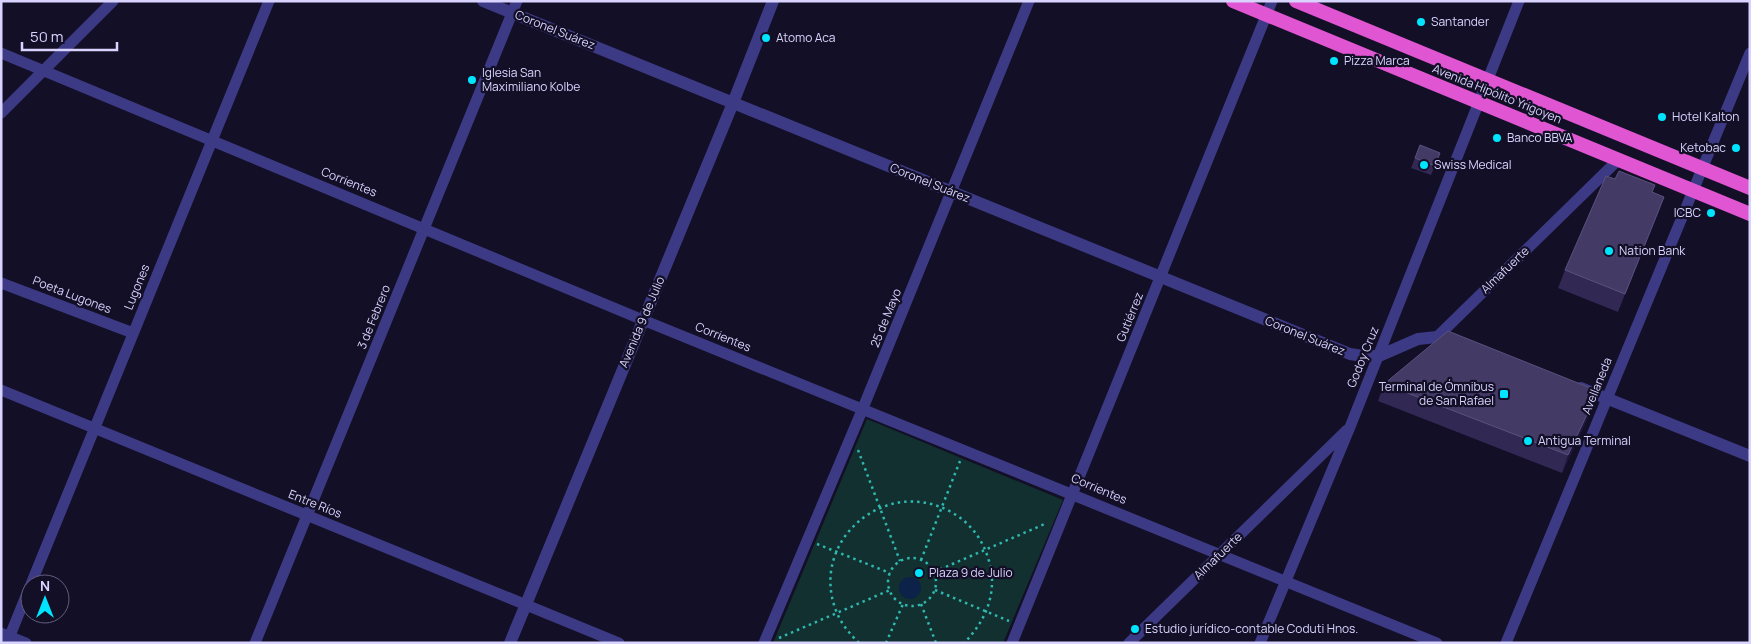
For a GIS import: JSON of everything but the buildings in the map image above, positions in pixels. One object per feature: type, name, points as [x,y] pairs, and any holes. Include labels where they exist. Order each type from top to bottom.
[{"type":"highway","name":"Avenida Hipólito Yrigoyen","points":[[1233,1],[1750,214]]},
{"type":"highway","name":"Avenida Hipólito Yrigoyen","points":[[1296,1],[1750,188]]},
{"type":"street","points":[[1,113],[113,1]]},
{"type":"street","name":"Lugones","points":[[34,574],[268,1]]},
{"type":"street","name":"Coronel Suárez","points":[[484,1],[515,7],[733,103],[1350,354],[1379,356]]},
{"type":"street","name":"Avenida 9 de Julio","points":[[510,643],[774,1]]},
{"type":"street","name":"25 de Mayo","points":[[769,641],[1029,1]]},
{"type":"street","name":"Gutiérrez","points":[[1012,643],[1272,1]]},
{"type":"street","name":"Godoy Cruz","points":[[1260,643],[1379,356],[1519,1]]},
{"type":"street","name":"3 de Febrero","points":[[256,643],[515,7]]},
{"type":"street","name":"Corrientes","points":[[1,53],[644,320],[1437,643]]},
{"type":"street","name":"Avellaneda","points":[[1506,643],[1750,53]]},
{"type":"street","name":"Almafuerte","points":[[1437,337],[1618,160]]},
{"type":"street","name":"Poeta Lugones","points":[[1,282],[133,333]]},
{"type":"street","points":[[1379,356],[1418,339],[1437,337],[1467,343]]},
{"type":"street","points":[[1566,382],[1750,456]]},
{"type":"street","name":"Entre Ríos","points":[[1,390],[618,643]]},
{"type":"street","name":"Almafuerte","points":[[1129,643],[1350,427]]},
{"type":"street","name":"Lugones","points":[[6,637],[20,607]]},
{"type":"street","points":[[6,637],[26,643]]},
{"type":"path","points":[[856,445],[900,561]]},
{"type":"path","points":[[921,560],[961,458]]},
{"type":"path","points":[[859,643],[847,631],[837,613],[831,593],[831,572],[836,552],[846,533],[861,518],[880,507],[900,502],[921,501],[942,506],[960,517],[975,531],[986,549],[992,570],[992,591],[987,612],[976,631],[964,643]]},
{"type":"path","points":[[934,572],[1054,520]]},
{"type":"path","points":[[815,544],[890,573]]},
{"type":"path","points":[[907,558],[921,560],[926,562],[934,572],[935,590],[927,601],[920,604],[903,604],[897,600],[890,590],[888,579],[890,573],[894,566],[907,558]]},
{"type":"path","points":[[769,641],[890,590]]},
{"type":"path","points":[[935,590],[1012,622]]},
{"type":"path","points":[[886,643],[903,604]]},
{"type":"path","points":[[920,604],[936,643]]},
{"type":"green space","points":[[867,419],[1063,500],[1003,643],[773,643]]},
{"type":"water","points":[[910,577],[918,580],[921,588],[918,596],[910,599],[902,596],[899,588],[902,580]]},
{"type":"place","name":"Santander","points":[[1421,22]]},
{"type":"place","name":"Atomo Aca","points":[[766,38]]},
{"type":"place","name":"Pizza Marca","points":[[1334,61]]},
{"type":"place","name":"Iglesia San Maximiliano Kolbe","points":[[472,80]]},
{"type":"place","name":"Hotel Kalton","points":[[1662,117]]},
{"type":"place","name":"Banco BBVA","points":[[1497,138]]},
{"type":"place","name":"Ketobac","points":[[1736,148]]},
{"type":"place","name":"Swiss Medical","points":[[1424,165]]},
{"type":"place","name":"ICBC","points":[[1711,213]]},
{"type":"place","name":"Nation Bank","points":[[1609,251]]},
{"type":"place","name":"Terminal de Ómnibus de San Rafael","points":[[1504,394]]},
{"type":"place","name":"Antigua Terminal","points":[[1528,441]]},
{"type":"place","name":"Plaza 9 de Julio","points":[[919,573]]},
{"type":"place","name":"Estudio jurídico-contable Coduti Hnos.","points":[[1135,629]]}]
